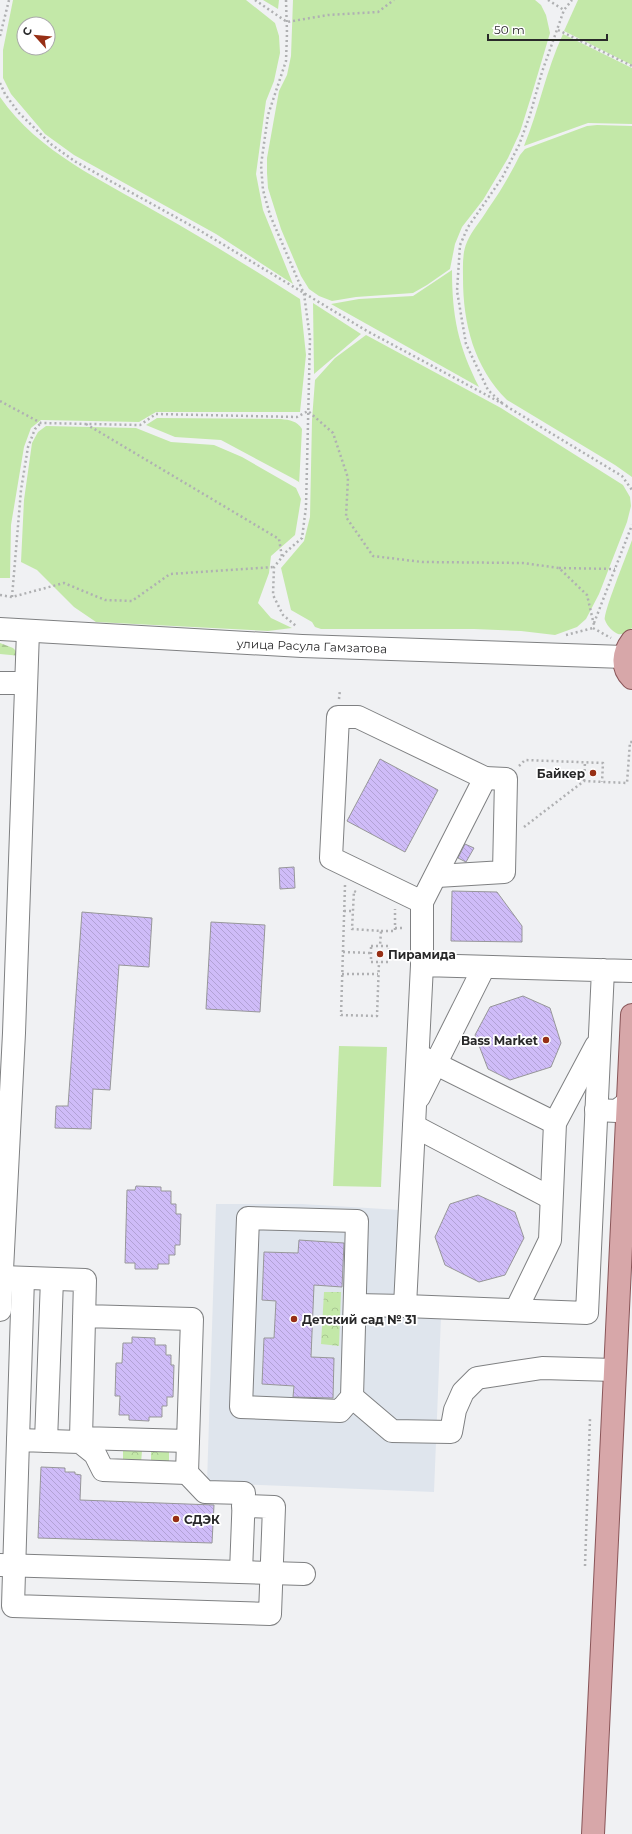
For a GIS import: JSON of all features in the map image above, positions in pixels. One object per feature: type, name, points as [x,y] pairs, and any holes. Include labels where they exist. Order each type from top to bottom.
[{"type":"main road","points":[[628,648],[625,666],[632,678]]},
{"type":"main road","points":[[593,1834],[615,1370],[630,1102],[632,1014]]},
{"type":"street","name":"улица Расула Гамзатова","points":[[0,629],[302,646],[628,648]]},
{"type":"street","points":[[0,1310],[7,1032],[28,631]]},
{"type":"street","points":[[0,683],[26,683]]},
{"type":"street","points":[[422,902],[331,858],[338,718],[358,717],[495,779]]},
{"type":"street","points":[[437,876],[504,872],[504,834],[495,779]]},
{"type":"street","points":[[405,1306],[414,1116],[427,1059],[422,965],[422,902],[495,779]]},
{"type":"street","points":[[422,965],[632,971]]},
{"type":"street","points":[[427,1059],[484,967]]},
{"type":"street","points":[[355,1306],[405,1306],[588,1313],[602,970]]},
{"type":"street","points":[[516,1310],[550,1240],[555,1123],[599,1039]]},
{"type":"street","points":[[427,1059],[555,1123]]},
{"type":"street","points":[[596,1110],[617,1111],[630,1102]]},
{"type":"street","points":[[414,1116],[551,1198]]},
{"type":"street","points":[[248,1218],[358,1221],[352,1397],[340,1411],[241,1407],[248,1218]]},
{"type":"street","points":[[2,1277],[85,1280],[80,1440],[95,1454],[103,1470],[187,1473],[205,1492],[244,1493],[241,1572]]},
{"type":"street","points":[[23,1278],[18,1440],[7,1565],[13,1606],[270,1614],[274,1507],[243,1506]]},
{"type":"street","points":[[46,1441],[52,1279]]},
{"type":"street","points":[[84,1316],[192,1319],[187,1473]]},
{"type":"street","points":[[352,1397],[392,1431],[451,1432],[455,1410],[463,1392],[477,1378],[542,1368],[615,1370]]},
{"type":"street","points":[[18,1440],[188,1441]]},
{"type":"street","points":[[7,1565],[304,1574]]},
{"type":"path","points":[[0,36],[9,0]]},
{"type":"path","points":[[256,0],[287,22],[328,15],[378,12],[394,0]]},
{"type":"path","points":[[286,0],[286,61],[268,115],[261,165],[262,190],[270,215],[304,294],[310,338],[306,507],[302,538],[274,567],[273,595],[283,615],[299,628]]},
{"type":"path","points":[[548,0],[564,10]]},
{"type":"path","points":[[507,406],[488,390],[466,344],[457,291],[460,245],[468,227],[502,178],[519,145],[530,116],[542,72],[564,10],[572,0]]},
{"type":"path","points":[[558,30],[632,66]]},
{"type":"path","points":[[0,83],[5,94],[19,113],[58,149],[81,165],[199,230],[367,331],[507,406],[622,476],[632,490]]},
{"type":"path","points":[[0,401],[41,423],[140,425],[156,414],[297,416],[308,411]]},
{"type":"path","points":[[308,411],[333,433],[348,478],[346,517],[373,556],[422,562],[523,563],[559,568],[615,569]]},
{"type":"path","points":[[12,597],[21,490],[28,447],[35,429],[41,423]]},
{"type":"path","points":[[86,424],[279,539],[282,558]]},
{"type":"path","points":[[594,625],[632,524]]},
{"type":"path","points":[[0,595],[12,597],[64,583],[106,600],[132,601],[170,574],[274,567]]},
{"type":"path","points":[[559,568],[587,595],[594,625],[593,628],[628,648]]},
{"type":"path","points":[[504,834],[524,826],[584,782],[627,783],[630,742],[632,742]]},
{"type":"path","points":[[495,779],[525,760],[603,763],[602,782]]},
{"type":"path","points":[[584,782],[585,762]]},
{"type":"path","points":[[346,865],[341,1015],[377,1016],[379,962]]},
{"type":"path","points":[[360,894],[354,891],[352,929],[395,931],[396,909],[388,906]]},
{"type":"path","points":[[344,911],[353,911]]},
{"type":"path","points":[[380,946],[381,931]]},
{"type":"path","points":[[371,946],[389,946],[389,962],[371,962],[371,953],[371,946]]},
{"type":"path","points":[[343,952],[371,953]]},
{"type":"path","points":[[342,974],[378,974]]},
{"type":"shaded area","points":[[216,1204],[302,1204],[400,1210],[395,1315],[441,1317],[434,1492],[207,1483]]},
{"type":"green space","points":[[13,0],[246,0],[275,23],[279,36],[280,53],[274,81],[266,101],[256,174],[263,210],[293,284],[216,234],[74,155],[45,134],[11,94],[3,78],[3,50]]},
{"type":"green space","points":[[263,0],[279,0],[278,9]]},
{"type":"green space","points":[[293,0],[535,0],[541,5],[546,15],[550,33],[520,132],[508,158],[483,200],[462,227],[455,244],[450,269],[413,293],[356,297],[332,301],[319,296],[309,289],[301,276],[281,229],[268,188],[267,158],[279,91],[287,75],[291,56]]},
{"type":"green space","points":[[578,0],[632,0],[632,65],[564,31]]},
{"type":"green space","points":[[563,34],[632,68],[632,124],[588,123],[524,146],[552,62]]},
{"type":"green space","points":[[0,97],[16,117],[52,150],[94,177],[196,235],[300,299],[306,355],[300,412],[156,412],[139,422],[41,420],[31,428],[24,447],[11,525],[10,578],[0,578]]},
{"type":"green space","points":[[587,126],[632,126],[632,477],[615,465],[507,400],[486,373],[479,359],[468,328],[465,312],[463,260],[467,242],[471,233],[509,176],[520,155],[525,149]]},
{"type":"green space","points":[[452,270],[453,302],[461,344],[479,387],[331,304],[359,299],[413,296]]},
{"type":"green space","points":[[313,303],[361,334],[314,374]]},
{"type":"green space","points":[[366,335],[501,408],[623,485],[630,497],[631,506],[627,522],[599,594],[586,619],[577,627],[555,635],[521,631],[474,629],[321,629],[315,627],[312,622],[291,610],[281,568],[304,541],[310,517],[312,420],[315,380],[335,358]]},
{"type":"green space","points":[[157,418],[281,419],[293,421],[302,429],[299,485],[299,482],[294,479],[221,440],[175,437],[146,425]]},
{"type":"green space","points":[[46,426],[136,428],[171,442],[214,445],[242,457],[296,488],[301,499],[295,535],[271,556],[269,573],[258,603],[271,618],[292,628],[268,631],[96,622],[74,607],[37,570],[21,562],[24,500],[32,443],[38,432]]},
{"type":"green space","points":[[632,540],[632,628],[626,633],[618,634],[607,624],[605,615]]},
{"type":"green space","points":[[0,643],[13,648],[21,656],[0,654]]},
{"type":"green space","points":[[339,1046],[387,1047],[381,1187],[333,1186]]},
{"type":"green space","points":[[324,1292],[341,1292],[339,1346],[321,1344]]},
{"type":"green space","points":[[123,1450],[142,1451],[141,1463],[123,1462]]},
{"type":"green space","points":[[151,1451],[169,1452],[169,1464],[151,1463]]},
{"type":"building","points":[[380,759],[438,790],[405,852],[347,821]]},
{"type":"building","points":[[465,844],[474,848],[466,862],[458,858]]},
{"type":"building","points":[[294,867],[295,888],[280,889],[279,868]]},
{"type":"building","points":[[452,891],[497,892],[522,926],[522,942],[451,941]]},
{"type":"building","points":[[82,912],[152,918],[149,967],[119,965],[110,1090],[93,1089],[91,1129],[55,1128],[56,1106],[68,1106]]},
{"type":"building","points":[[211,922],[265,925],[260,1012],[206,1009]]},
{"type":"building","points":[[523,996],[550,1008],[561,1043],[551,1067],[510,1080],[488,1069],[475,1035],[490,1007]]},
{"type":"building","points":[[136,1186],[161,1187],[161,1191],[171,1191],[171,1204],[176,1204],[176,1214],[181,1214],[180,1245],[175,1245],[175,1255],[169,1255],[169,1264],[158,1264],[158,1269],[135,1269],[135,1263],[125,1263],[127,1190],[135,1190]]},
{"type":"building","points":[[478,1195],[515,1212],[524,1238],[505,1275],[479,1282],[445,1265],[435,1237],[450,1204]]},
{"type":"building","name":"Детский сад № 31","points":[[299,1240],[344,1243],[342,1287],[314,1285],[311,1357],[334,1358],[333,1398],[293,1397],[294,1386],[262,1384],[264,1338],[274,1338],[276,1301],[262,1300],[264,1252],[298,1253]]},
{"type":"building","points":[[132,1337],[155,1338],[155,1345],[166,1345],[166,1355],[171,1355],[171,1365],[174,1365],[173,1397],[167,1397],[167,1406],[162,1406],[162,1417],[149,1417],[149,1421],[129,1420],[129,1415],[119,1415],[120,1396],[115,1396],[116,1363],[122,1363],[123,1343],[132,1343]]},
{"type":"building","points":[[41,1467],[65,1468],[65,1472],[75,1472],[75,1474],[81,1475],[80,1500],[214,1505],[212,1543],[38,1538]]},
{"type":"place","name":"Байкер","points":[[593,773]]},
{"type":"place","name":"Пирамида","points":[[380,954]]},
{"type":"place","name":"Bass Market","points":[[546,1040]]},
{"type":"place","name":"Детский сад № 31","points":[[294,1319]]},
{"type":"place","name":"СДЭК","points":[[176,1519]]}]
